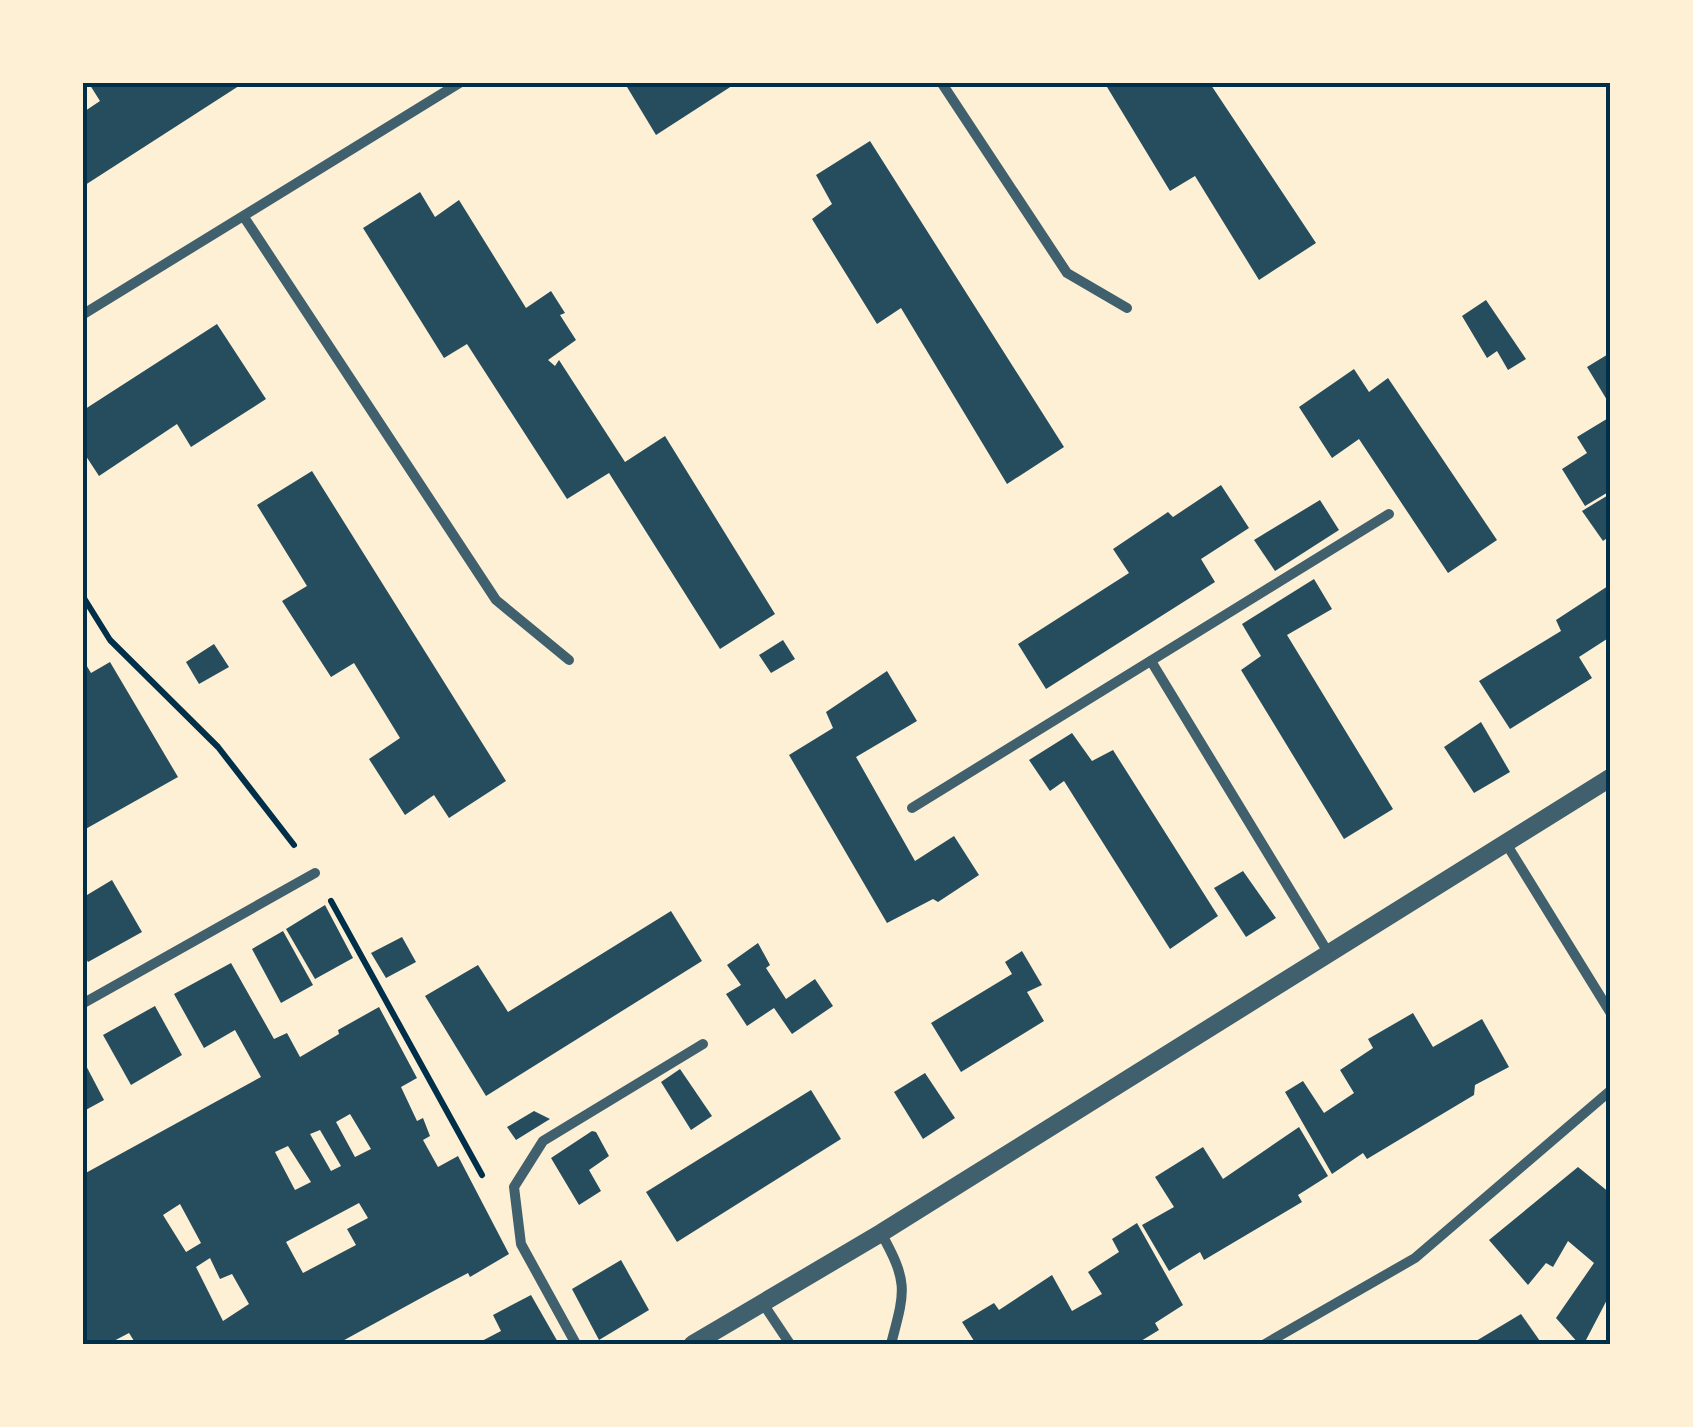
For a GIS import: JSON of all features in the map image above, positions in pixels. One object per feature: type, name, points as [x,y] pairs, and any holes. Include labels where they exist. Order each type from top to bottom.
[{"type":"street","points":[[82,314],[461,82]]},
{"type":"street","points":[[941,82],[1066,273],[1128,308]]},
{"type":"street","points":[[244,217],[496,600],[569,660]]},
{"type":"street","points":[[912,808],[1389,514]]},
{"type":"street","points":[[1151,661],[1329,954]]},
{"type":"street","points":[[693,1344],[881,1233],[1610,778]]},
{"type":"street","points":[[1506,845],[1610,1012]]},
{"type":"street","points":[[82,1004],[315,873]]},
{"type":"street","points":[[576,1344],[522,1244],[514,1187],[542,1141],[703,1044]]},
{"type":"street","points":[[1265,1344],[1414,1258],[1610,1091]]},
{"type":"street","points":[[881,1233],[898,1265],[905,1293],[891,1344]]},
{"type":"street","points":[[764,1305],[790,1344]]},
{"type":"path","points":[[82,595],[110,640],[218,748],[315,873],[483,1176],[514,1187]]},
{"type":"building","points":[[88,82],[245,82],[82,187],[82,113],[100,101]]},
{"type":"building","points":[[624,82],[738,82],[656,135]]},
{"type":"building","points":[[1104,82],[1209,82],[1316,243],[1259,280],[1195,176],[1170,191]]},
{"type":"building","points":[[870,141],[1064,447],[1007,484],[901,308],[877,324],[812,219],[832,204],[816,175]]},
{"type":"building","points":[[420,192],[435,217],[459,200],[526,308],[551,291],[576,340],[548,360],[555,366],[559,360],[625,462],[665,436],[775,614],[720,649],[609,473],[567,499],[467,344],[444,358],[363,228]]},
{"type":"building","points":[[1486,300],[1526,359],[1508,370],[1497,351],[1487,358],[1462,316]]},
{"type":"building","points":[[217,324],[266,399],[191,447],[177,424],[99,476],[82,450],[82,411]]},
{"type":"building","points":[[1610,353],[1610,405],[1587,367]]},
{"type":"building","points":[[1354,369],[1369,392],[1388,378],[1497,540],[1448,573],[1359,439],[1332,458],[1299,407]]},
{"type":"building","points":[[1610,417],[1610,491],[1585,506],[1562,469],[1587,453],[1577,437]]},
{"type":"building","points":[[312,471],[506,781],[449,818],[434,795],[405,815],[369,759],[400,738],[354,663],[331,677],[282,601],[307,586],[257,505]]},
{"type":"building","points":[[1221,485],[1249,528],[1201,559],[1215,582],[1046,689],[1018,644],[1129,573],[1113,549],[1168,512],[1173,517]]},
{"type":"building","points":[[1610,494],[1610,536],[1603,541],[1582,511]]},
{"type":"building","points":[[1320,500],[1339,530],[1275,571],[1254,540]]},
{"type":"building","points":[[1314,579],[1332,609],[1287,635],[1393,809],[1344,839],[1241,670],[1261,656],[1242,624]]},
{"type":"building","points":[[1608,586],[1610,637],[1579,657],[1592,678],[1510,729],[1479,681],[1561,631],[1556,620]]},
{"type":"building","points":[[783,640],[795,659],[771,673],[759,655]]},
{"type":"building","points":[[214,644],[229,667],[199,684],[186,662]]},
{"type":"building","points":[[82,658],[91,673],[110,662],[178,777],[82,831]]},
{"type":"building","points":[[887,671],[917,721],[856,757],[915,861],[954,836],[979,875],[938,902],[933,899],[887,923],[789,755],[833,728],[826,712]]},
{"type":"building","points":[[1481,722],[1510,772],[1474,793],[1444,747]]},
{"type":"building","points":[[1072,733],[1092,761],[1113,750],[1218,916],[1170,949],[1064,781],[1050,791],[1029,760]]},
{"type":"building","points":[[1243,871],[1276,918],[1246,937],[1214,888]]},
{"type":"building","points":[[112,880],[142,932],[88,962],[82,952],[82,898]]},
{"type":"building","points":[[325,905],[353,958],[315,979],[286,929]]},
{"type":"building","points":[[671,911],[702,961],[486,1096],[425,996],[478,965],[508,1012]]},
{"type":"building","points":[[283,931],[313,985],[281,1003],[252,949]]},
{"type":"building","points":[[402,937],[416,962],[386,978],[371,953]]},
{"type":"building","points":[[758,943],[770,965],[766,968],[786,999],[815,979],[833,1006],[792,1034],[774,1008],[747,1026],[726,994],[741,985],[727,965]]},
{"type":"building","points":[[1022,951],[1042,985],[1027,992],[1044,1021],[961,1072],[931,1023],[1012,974],[1005,962]]},
{"type":"building","points":[[231,963],[274,1039],[287,1033],[300,1057],[379,1007],[417,1078],[401,1087],[417,1121],[423,1118],[430,1136],[423,1140],[438,1167],[458,1156],[509,1254],[337,1344],[136,1344],[129,1333],[108,1344],[82,1344],[82,1175],[261,1077],[235,1030],[204,1048],[174,994]],"holes":[[[350,1114],[371,1149],[355,1157],[336,1122]],[[320,1130],[341,1166],[331,1171],[310,1134]],[[288,1146],[311,1182],[295,1190],[275,1152]],[[359,1203],[368,1218],[347,1229],[356,1245],[303,1273],[286,1242]],[[180,1204],[201,1243],[186,1252],[163,1215]],[[210,1258],[220,1279],[232,1274],[249,1304],[223,1321],[196,1267]]]},
{"type":"building","points":[[155,1006],[182,1055],[131,1085],[103,1035]]},
{"type":"building","points":[[1413,1013],[1433,1047],[1482,1019],[1509,1067],[1475,1085],[1474,1095],[1367,1159],[1363,1153],[1332,1174],[1285,1092],[1303,1081],[1324,1113],[1354,1093],[1340,1070],[1373,1048],[1368,1039]]},
{"type":"building","points":[[82,1058],[104,1100],[82,1112]]},
{"type":"building","points":[[680,1069],[712,1116],[691,1130],[661,1082]]},
{"type":"building","points":[[925,1073],[955,1118],[923,1139],[894,1092]]},
{"type":"building","points":[[811,1090],[841,1139],[677,1242],[646,1192]]},
{"type":"building","points":[[534,1111],[550,1119],[516,1140],[507,1127]]},
{"type":"building","points":[[1299,1127],[1328,1176],[1298,1195],[1302,1202],[1204,1260],[1200,1252],[1169,1271],[1142,1225],[1174,1207],[1155,1177],[1203,1147],[1223,1179]]},
{"type":"building","points":[[592,1131],[609,1156],[589,1170],[601,1191],[579,1205],[551,1158]]},
{"type":"building","points":[[1578,1167],[1610,1193],[1610,1294],[1586,1340],[1590,1344],[1579,1344],[1556,1318],[1594,1263],[1568,1241],[1553,1267],[1546,1263],[1528,1285],[1489,1240]]},
{"type":"building","points":[[1137,1223],[1183,1305],[1155,1323],[1159,1330],[1136,1344],[976,1344],[962,1322],[994,1303],[999,1310],[1052,1275],[1072,1311],[1102,1294],[1088,1272],[1119,1252],[1112,1239]]},
{"type":"building","points":[[621,1260],[649,1310],[599,1340],[572,1289]]},
{"type":"building","points":[[531,1295],[559,1344],[476,1344],[501,1331],[493,1315]]},
{"type":"building","points":[[1521,1314],[1542,1344],[1471,1344]]}]
